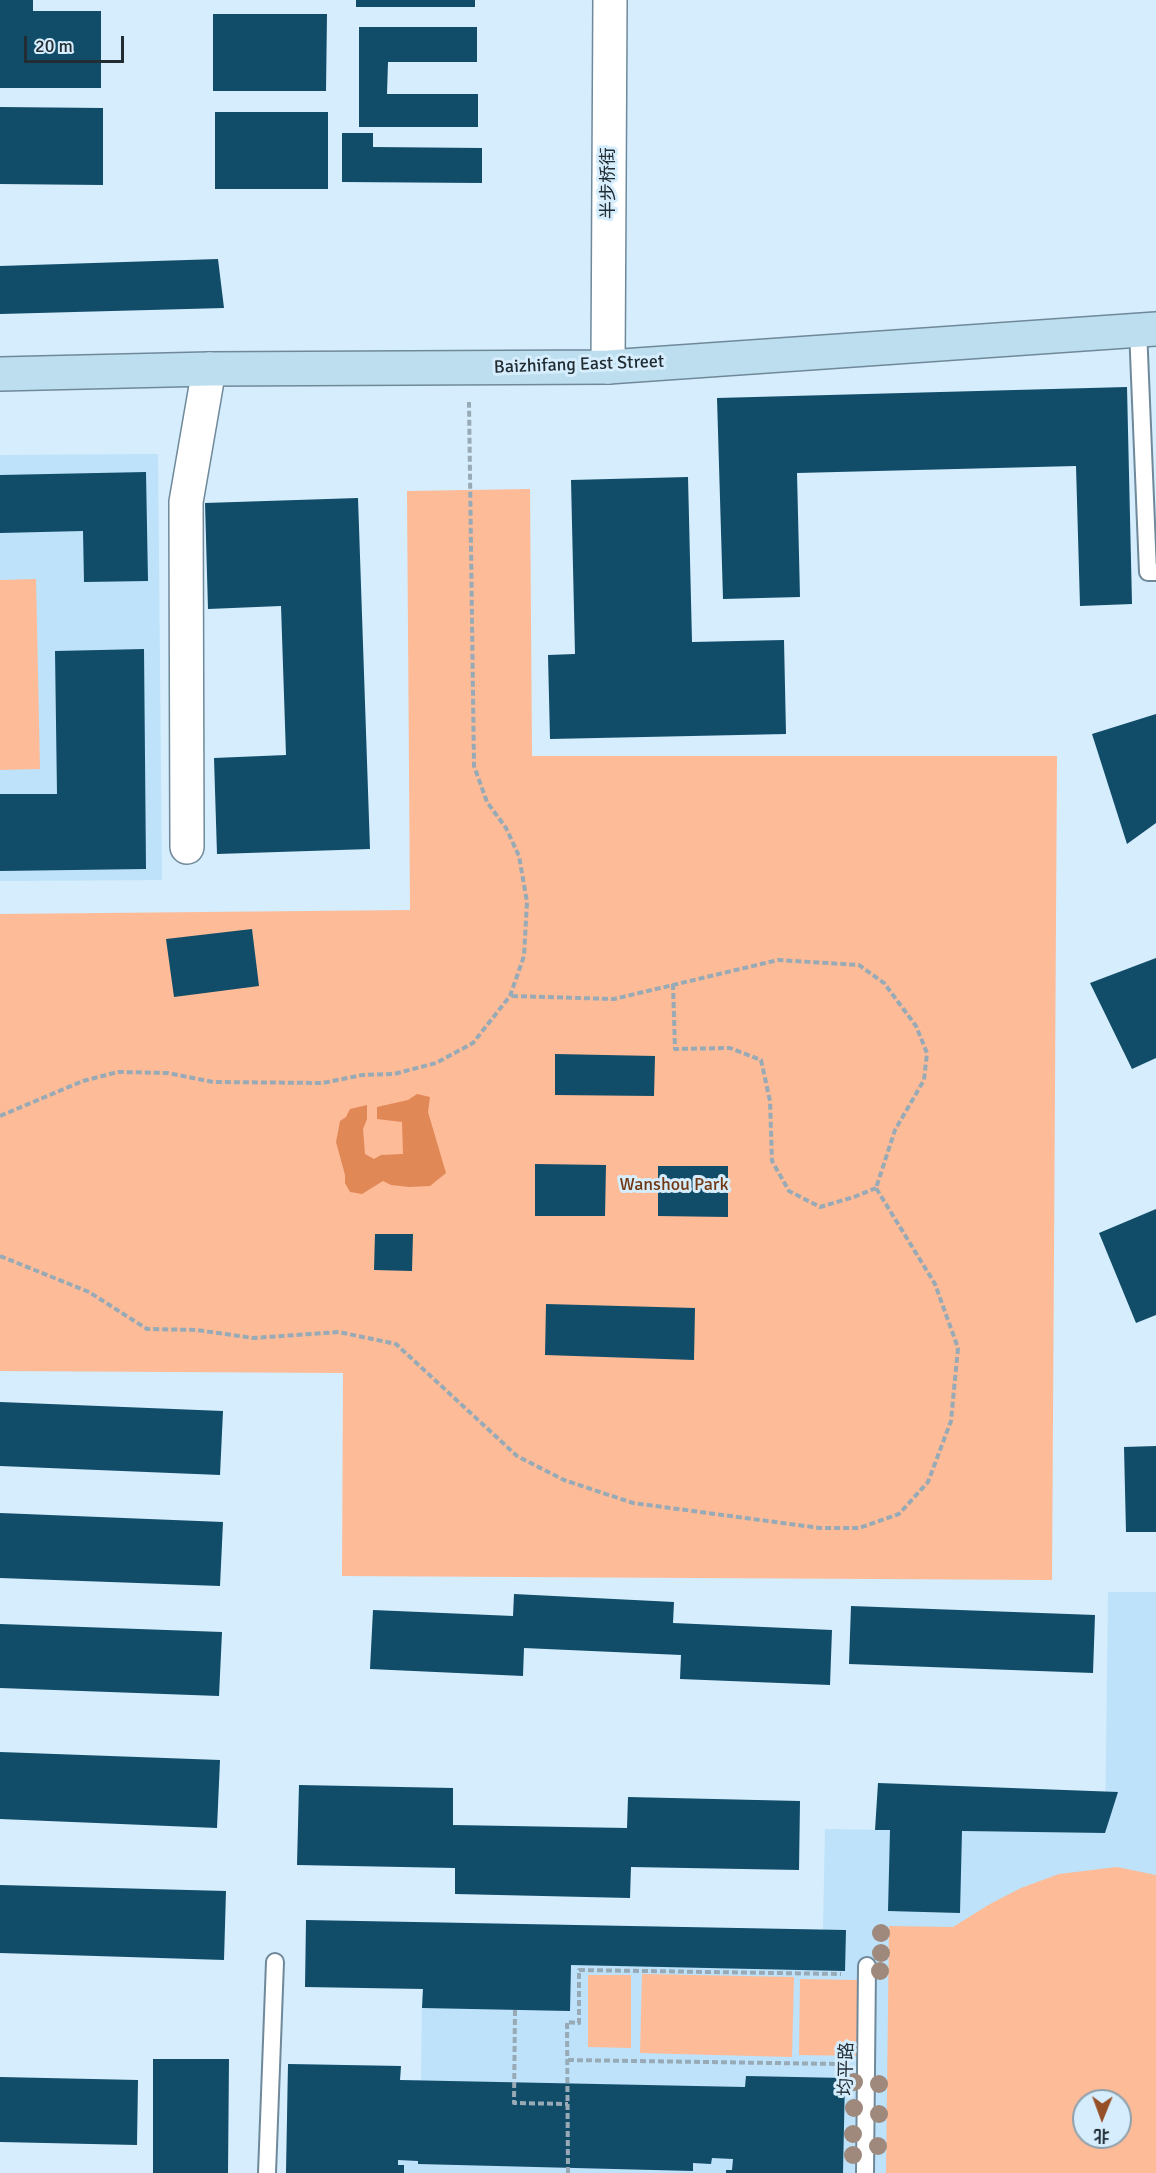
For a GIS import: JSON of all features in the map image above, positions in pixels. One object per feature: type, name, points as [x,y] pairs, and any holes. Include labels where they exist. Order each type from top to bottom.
[{"type":"street","name":"半步桥街","points":[[608,367],[610,0]]},
{"type":"street","name":"Baizhifang East Street","points":[[0,374],[209,369],[608,367],[1147,329]]},
{"type":"street","points":[[187,847],[186,502],[209,369]]},
{"type":"lane","points":[[1147,329],[1148,572],[1156,572]]},
{"type":"lane","points":[[267,2173],[275,1962]]},
{"type":"lane","name":"均平路","points":[[865,2173],[867,1970]]},
{"type":"path","points":[[0,1116],[83,1081],[118,1072],[168,1073],[213,1082],[323,1083],[362,1075],[394,1074],[436,1064],[473,1043],[510,996],[524,956],[527,902],[519,856],[506,828],[487,802],[474,766],[469,368]]},
{"type":"path","points":[[510,996],[614,999],[673,984],[778,960],[859,965],[884,983],[916,1026],[927,1053],[924,1080],[895,1130],[876,1188],[820,1207],[789,1191],[771,1161],[770,1101],[761,1060],[730,1048],[675,1049],[673,984]]},
{"type":"path","points":[[0,1256],[89,1292],[147,1329],[197,1330],[253,1338],[339,1332],[396,1344],[517,1456],[564,1480],[633,1503],[820,1528],[859,1528],[899,1514],[928,1482],[951,1421],[958,1348],[935,1284],[876,1188]]},
{"type":"path","points":[[568,2173],[567,2022],[579,2023],[579,1970],[867,1970]]},
{"type":"path","points":[[515,2010],[514,2103],[568,2104]]},
{"type":"path","points":[[568,2060],[866,2064]]},
{"type":"shaded area","points":[[158,454],[162,880],[0,881],[0,455]]},
{"type":"shaded area","points":[[417,1094],[430,1097],[428,1112],[446,1173],[430,1186],[409,1187],[391,1185],[383,1181],[362,1194],[350,1192],[345,1183],[336,1142],[340,1121],[346,1117],[350,1109],[367,1105],[367,1119],[363,1129],[365,1154],[374,1159],[381,1155],[403,1154],[402,1122],[377,1119],[377,1107],[408,1100]]},
{"type":"shaded area","points":[[1108,1592],[1156,1592],[1156,2173],[286,2173],[288,2064],[401,2066],[400,2080],[421,2080],[423,1922],[823,1930],[825,1829],[1105,1833]]},
{"type":"green space","name":"Wanshou Park","points":[[530,489],[532,756],[1057,756],[1052,1580],[342,1576],[343,1373],[0,1371],[0,914],[410,910],[407,491]]},
{"type":"green space","points":[[36,579],[40,769],[0,770],[0,580]]},
{"type":"green space","points":[[1117,1867],[1156,1875],[1156,2173],[886,2173],[889,1926],[953,1927],[1021,1888],[1059,1874]]},
{"type":"green space","points":[[642,1974],[794,1977],[792,2057],[640,2053]]},
{"type":"green space","points":[[588,1975],[631,1975],[631,2048],[588,2047]]},
{"type":"green space","points":[[800,1979],[858,1980],[857,2056],[799,2055]]},
{"type":"building","points":[[0,0],[33,0],[33,11],[101,11],[101,88],[0,88]]},
{"type":"building","points":[[356,0],[475,0],[475,7],[356,7]]},
{"type":"building","points":[[213,14],[327,14],[326,91],[213,91]]},
{"type":"building","points":[[359,27],[477,27],[477,62],[388,62],[387,94],[478,94],[478,127],[359,127]]},
{"type":"building","points":[[0,107],[103,108],[103,185],[0,184]]},
{"type":"building","points":[[215,112],[328,112],[328,189],[215,189]]},
{"type":"building","points":[[342,133],[373,133],[373,147],[482,148],[482,183],[342,182]]},
{"type":"building","points":[[218,259],[224,308],[0,314],[0,266]]},
{"type":"building","points":[[1127,387],[1132,604],[1080,606],[1076,466],[797,473],[800,597],[723,599],[717,398]]},
{"type":"building","points":[[146,472],[148,581],[84,582],[83,531],[0,533],[0,475]]},
{"type":"building","points":[[688,477],[692,642],[784,640],[786,734],[550,739],[548,655],[575,654],[571,480]]},
{"type":"building","points":[[358,498],[370,849],[217,854],[214,758],[286,755],[281,606],[208,609],[205,503]]},
{"type":"building","points":[[144,649],[146,869],[0,871],[0,794],[57,794],[55,651]]},
{"type":"building","points":[[1156,714],[1156,823],[1127,844],[1092,734]]},
{"type":"building","points":[[252,929],[259,986],[174,997],[166,939]]},
{"type":"building","points":[[1156,958],[1156,1058],[1132,1069],[1090,983]]},
{"type":"building","points":[[555,1054],[655,1056],[654,1096],[555,1095]]},
{"type":"building","points":[[535,1164],[606,1165],[605,1216],[535,1216]]},
{"type":"building","points":[[658,1166],[728,1166],[728,1217],[658,1216]]},
{"type":"building","points":[[1156,1209],[1156,1315],[1136,1323],[1099,1233]]},
{"type":"building","points":[[375,1234],[413,1234],[412,1271],[374,1270]]},
{"type":"building","points":[[546,1304],[695,1308],[694,1360],[545,1355]]},
{"type":"building","points":[[0,1402],[223,1411],[220,1475],[0,1466]]},
{"type":"building","points":[[1156,1446],[1156,1532],[1126,1532],[1124,1447]]},
{"type":"building","points":[[0,1513],[223,1522],[220,1586],[0,1578]]},
{"type":"building","points":[[514,1594],[674,1602],[673,1623],[832,1630],[830,1685],[680,1679],[681,1655],[524,1648],[523,1676],[370,1669],[373,1610],[513,1616]]},
{"type":"building","points":[[851,1606],[1095,1615],[1093,1673],[849,1664]]},
{"type":"building","points":[[0,1624],[222,1632],[219,1696],[0,1688]]},
{"type":"building","points":[[0,1752],[220,1760],[217,1828],[0,1819]]},
{"type":"building","points":[[878,1783],[1118,1792],[1105,1833],[962,1831],[960,1913],[888,1911],[890,1830],[875,1830]]},
{"type":"building","points":[[299,1785],[453,1788],[453,1825],[627,1828],[628,1797],[800,1801],[799,1870],[631,1867],[630,1898],[455,1894],[455,1868],[297,1865]]},
{"type":"building","points":[[0,1885],[226,1891],[224,1960],[0,1953]]},
{"type":"building","points":[[306,1920],[846,1930],[845,1971],[571,1965],[570,2011],[422,2008],[423,1989],[305,1987]]},
{"type":"building","points":[[153,2059],[229,2059],[228,2173],[153,2173]]},
{"type":"building","points":[[288,2064],[401,2066],[400,2080],[745,2087],[746,2076],[845,2078],[843,2173],[726,2173],[726,2170],[732,2170],[733,2159],[712,2158],[711,2164],[693,2163],[693,2171],[418,2164],[418,2161],[398,2160],[398,2165],[404,2165],[404,2173],[286,2173]]},
{"type":"building","points":[[0,2077],[138,2080],[137,2145],[0,2142]]}]
